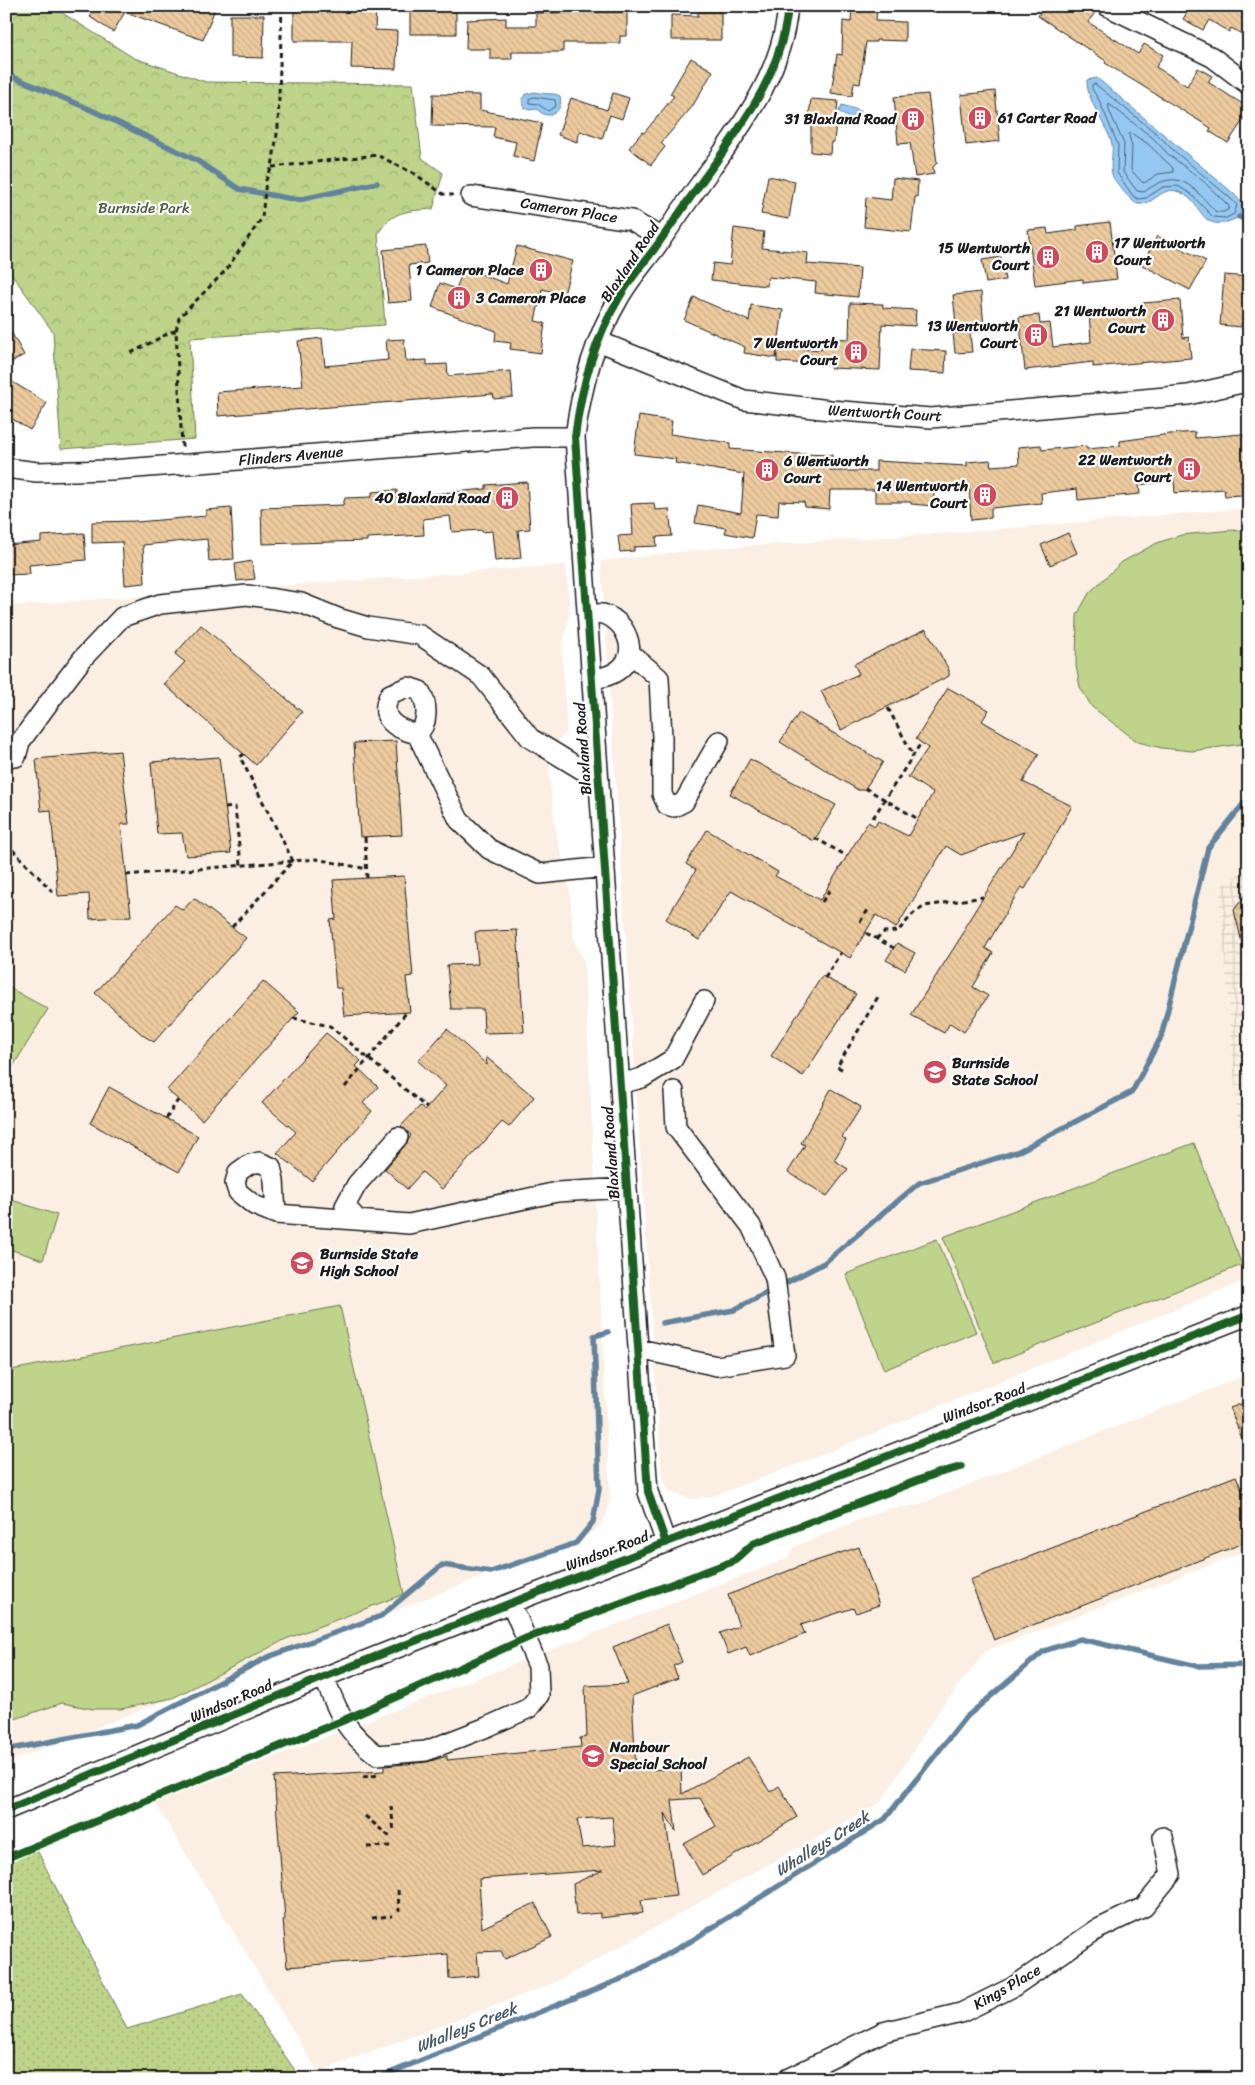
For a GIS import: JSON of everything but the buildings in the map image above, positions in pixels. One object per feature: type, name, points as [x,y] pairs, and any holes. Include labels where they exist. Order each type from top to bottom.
[{"type":"street","name":"Blaxland Road","points":[[666,1543],[648,1492],[575,437],[578,408],[589,363],[619,298],[744,122],[766,85],[784,36],[788,6]]},
{"type":"street","points":[[1107,6],[1212,57],[1249,85]]},
{"type":"street","name":"Cameron Place","points":[[471,196],[609,215],[631,220],[662,238]]},
{"type":"street","name":"Wentworth Court","points":[[598,341],[744,400],[830,410],[931,418],[1188,395],[1242,383]]},
{"type":"street","name":"Flinders Avenue","points":[[6,468],[37,472],[182,465],[533,437],[575,437]]},
{"type":"street","points":[[6,755],[16,757],[20,742],[83,658],[122,617],[160,604],[247,595],[301,603],[338,618],[368,627],[420,634],[481,676],[530,738],[599,780]]},
{"type":"street","points":[[588,615],[603,614],[616,620],[630,642],[630,653],[623,668],[606,678],[592,679]]},
{"type":"street","points":[[630,653],[659,678],[662,794],[667,805],[674,807],[684,802],[719,741]]},
{"type":"street","points":[[417,734],[459,820],[489,849],[540,874],[605,867]]},
{"type":"street","points":[[620,1084],[642,1078],[673,1060],[704,1001]]},
{"type":"street","points":[[639,1349],[717,1366],[785,1356],[775,1278],[751,1226],[676,1127],[674,1092]]},
{"type":"street","points":[[358,1220],[345,1206],[356,1184],[398,1137]]},
{"type":"street","points":[[276,1214],[409,1224],[557,1192],[628,1188]]},
{"type":"street","name":"Windsor Road","points":[[6,1810],[324,1677],[511,1602],[1249,1315]]},
{"type":"street","points":[[324,1677],[342,1721],[361,1743],[377,1755],[426,1751],[487,1728],[528,1708],[539,1695],[540,1679],[538,1666],[511,1602]]},
{"type":"street","name":"Kings Place","points":[[787,2079],[883,2032],[961,2013],[1013,1987],[1096,1930],[1144,1907],[1171,1874],[1163,1837]]},
{"type":"path","points":[[182,465],[176,331],[179,318],[226,270],[262,218],[266,180],[272,167],[278,127],[282,6]]},
{"type":"path","points":[[272,167],[377,155],[415,174],[443,194],[471,196]]},
{"type":"path","points":[[132,353],[176,331]]},
{"type":"path","points":[[888,708],[913,755]]},
{"type":"path","points":[[874,818],[921,743]]},
{"type":"path","points":[[244,754],[240,757],[293,861]]},
{"type":"path","points":[[865,788],[918,819]]},
{"type":"path","points":[[225,808],[235,807],[241,865]]},
{"type":"path","points":[[365,837],[368,878]]},
{"type":"path","points":[[815,838],[847,856]]},
{"type":"path","points":[[6,843],[52,891],[58,892]]},
{"type":"path","points":[[126,874],[316,859],[367,869]]},
{"type":"path","points":[[232,927],[293,861]]},
{"type":"path","points":[[822,902],[831,888]]},
{"type":"path","points":[[876,939],[884,932],[898,931],[914,913],[925,906],[983,897]]},
{"type":"path","points":[[860,922],[868,910]]},
{"type":"path","points":[[866,933],[894,948]]},
{"type":"path","points":[[825,978],[841,952]]},
{"type":"path","points":[[842,1069],[837,1067],[879,996]]},
{"type":"path","points":[[345,1086],[406,1013]]},
{"type":"path","points":[[293,1018],[330,1026],[427,1108]]},
{"type":"path","points":[[166,1119],[178,1100]]},
{"type":"path","points":[[363,1776],[384,1774]]},
{"type":"path","points":[[391,1806],[394,1832]]},
{"type":"path","points":[[365,1816],[390,1837]]},
{"type":"path","points":[[367,1847],[390,1846]]},
{"type":"path","points":[[398,1890],[399,1911]]},
{"type":"path","points":[[372,1918],[392,1916]]},
{"type":"shaded area","name":"Burnside State School","points":[[1249,508],[1249,866],[1219,888],[1249,1255],[1249,1279],[811,1459],[714,1496],[691,1499],[670,1492],[662,1478],[601,561],[716,548],[963,532]]},
{"type":"shaded area","name":"Burnside State High School","points":[[566,565],[570,613],[562,648],[567,732],[553,746],[549,773],[555,827],[570,891],[574,942],[584,960],[610,1497],[607,1514],[599,1527],[588,1535],[6,1763],[6,606]]},
{"type":"shaded area","points":[[1249,866],[1249,1255],[1219,888]]},
{"type":"shaded area","name":"Nambour Special School","points":[[1249,1374],[1249,1550],[986,1651],[940,1709],[880,1803],[552,1984],[318,2072],[155,1803],[786,1559],[794,1547],[888,1508],[915,1506]]},
{"type":"green space","name":"Burnside Park","points":[[6,6],[51,6],[134,58],[206,82],[413,84],[422,158],[443,173],[433,209],[401,213],[389,220],[378,234],[385,325],[190,338],[195,439],[61,449],[53,332],[6,266]]},
{"type":"green space","points":[[1232,530],[1249,532],[1249,743],[1192,751],[1162,748],[1138,742],[1092,707],[1080,687],[1076,666],[1077,615],[1089,593],[1122,562],[1157,543],[1181,535]]},
{"type":"green space","points":[[6,986],[48,1009],[6,1078]]},
{"type":"green space","points":[[1194,1143],[1242,1265],[994,1363],[943,1237]]},
{"type":"green space","points":[[6,1198],[57,1215],[43,1260],[6,1248]]},
{"type":"green space","points":[[937,1239],[976,1332],[884,1370],[846,1274]]},
{"type":"green space","points":[[340,1306],[404,1594],[286,1639],[173,1698],[121,1709],[93,1709],[62,1703],[6,1722],[6,1371]]},
{"type":"green space","points":[[34,1844],[127,2029],[242,1994],[301,2079],[6,2079],[6,1857]]},
{"type":"water","points":[[1097,78],[1233,193],[1243,204],[1239,217],[1216,223],[1208,220],[1185,195],[1171,190],[1143,204],[1135,203],[1128,197],[1113,177],[1111,168],[1111,140],[1087,87],[1087,80]]},
{"type":"water","points":[[535,92],[560,96],[560,107],[550,115],[541,113],[537,109],[530,110],[524,108],[522,99],[526,94]]},
{"type":"water","points":[[842,105],[861,111],[860,120],[857,121],[841,113],[839,111]]},
{"type":"waterway","points":[[6,74],[87,108],[196,160],[239,189],[298,200],[377,183]]},
{"type":"waterway","points":[[1239,217],[1249,221]]},
{"type":"waterway","points":[[662,1323],[734,1310],[824,1263],[919,1183],[1019,1151],[1132,1092],[1161,1037],[1208,848],[1249,797]]},
{"type":"waterway","points":[[6,1750],[137,1725],[268,1657],[381,1616],[442,1565],[491,1572],[576,1543],[593,1522],[599,1489],[594,1336],[608,1332]]},
{"type":"waterway","name":"Whalleys Creek","points":[[375,2079],[626,1977],[691,1941],[885,1819],[964,1719],[1044,1651],[1080,1639],[1197,1666],[1249,1665]]},
{"type":"cycle path","points":[[666,1543],[648,1492],[575,437],[590,365],[610,314],[627,285],[741,126],[763,89],[779,49],[785,28],[788,6]]},
{"type":"cycle path","points":[[6,1810],[324,1677],[1249,1315]]},
{"type":"cycle path","points":[[6,1858],[342,1721],[527,1638],[734,1561],[753,1544],[935,1474],[961,1467]]},
{"type":"place","name":"61 Carter Road","points":[[980,118]]},
{"type":"place","name":"31 Blaxland Road","points":[[913,119]]},
{"type":"place","name":"17 Wentworth Court","points":[[1097,252]]},
{"type":"place","name":"15 Wentworth Court","points":[[1048,257]]},
{"type":"place","name":"1 Cameron Place","points":[[541,270]]},
{"type":"place","name":"3 Cameron Place","points":[[459,298]]},
{"type":"place","name":"21 Wentworth Court","points":[[1163,320]]},
{"type":"place","name":"13 Wentworth Court","points":[[1036,335]]},
{"type":"place","name":"7 Wentworth Court","points":[[856,352]]},
{"type":"place","name":"22 Wentworth Court","points":[[1189,469]]},
{"type":"place","name":"6 Wentworth Court","points":[[767,470]]},
{"type":"place","name":"14 Wentworth Court","points":[[985,495]]},
{"type":"place","name":"40 Blaxland Road","points":[[507,498]]},
{"type":"place","name":"Burnside State School","points":[[935,1072]]},
{"type":"place","name":"Burnside State High School","points":[[302,1263]]},
{"type":"place","name":"Nambour Special School","points":[[593,1756]]}]
